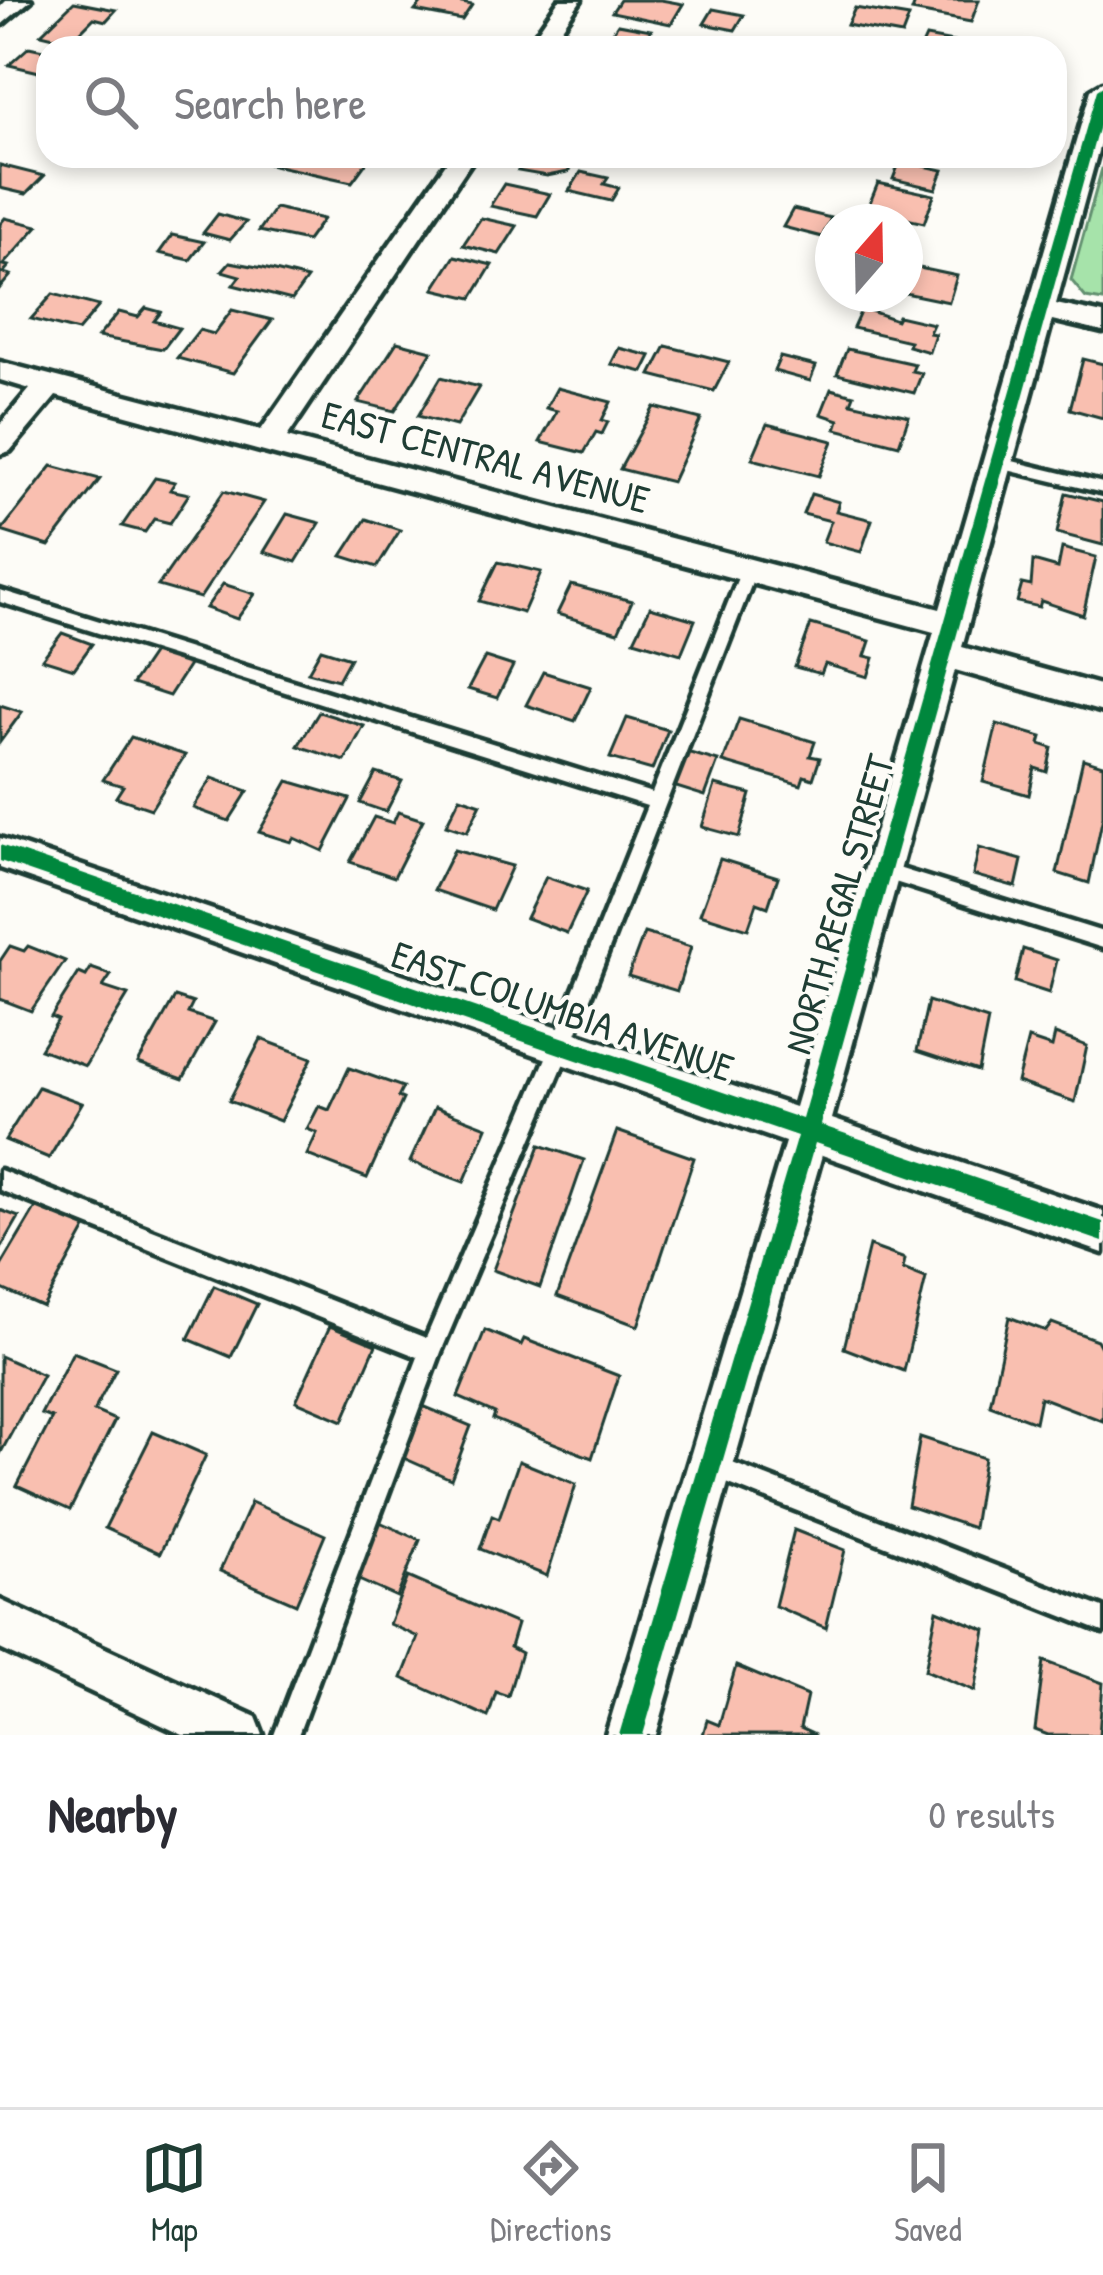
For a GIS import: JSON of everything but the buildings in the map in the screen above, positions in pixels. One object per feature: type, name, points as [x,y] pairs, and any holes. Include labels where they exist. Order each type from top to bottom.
[{"type":"street","points":[[0,19],[20,0]]},
{"type":"street","points":[[545,36],[570,0]]},
{"type":"street","name":"NORTH REGAL STREET","points":[[631,1735],[809,1129],[1103,90]]},
{"type":"street","points":[[268,442],[455,168]]},
{"type":"street","points":[[1041,310],[1103,323]]},
{"type":"street","name":"EAST CENTRAL AVENUE","points":[[0,370],[749,570],[1103,699]]},
{"type":"street","points":[[0,444],[50,384]]},
{"type":"street","name":"EAST COLUMBIA AVENUE","points":[[0,853],[1103,1232]]},
{"type":"street","points":[[0,1624],[238,1735]]},
{"type":"lane","points":[[996,462],[1103,488]]},
{"type":"lane","points":[[286,1735],[431,1351],[562,1045],[749,570]]},
{"type":"lane","points":[[0,596],[658,802]]},
{"type":"lane","points":[[882,872],[1103,940]]},
{"type":"lane","points":[[0,1180],[431,1351]]},
{"type":"lane","points":[[708,1465],[1103,1620]]},
{"type":"green space","points":[[1103,165],[1103,301],[1086,298],[1071,280]]},
{"type":"cycle path","points":[[631,1735],[809,1129],[1103,90]]},
{"type":"cycle path","points":[[0,853],[1103,1232]]}]
